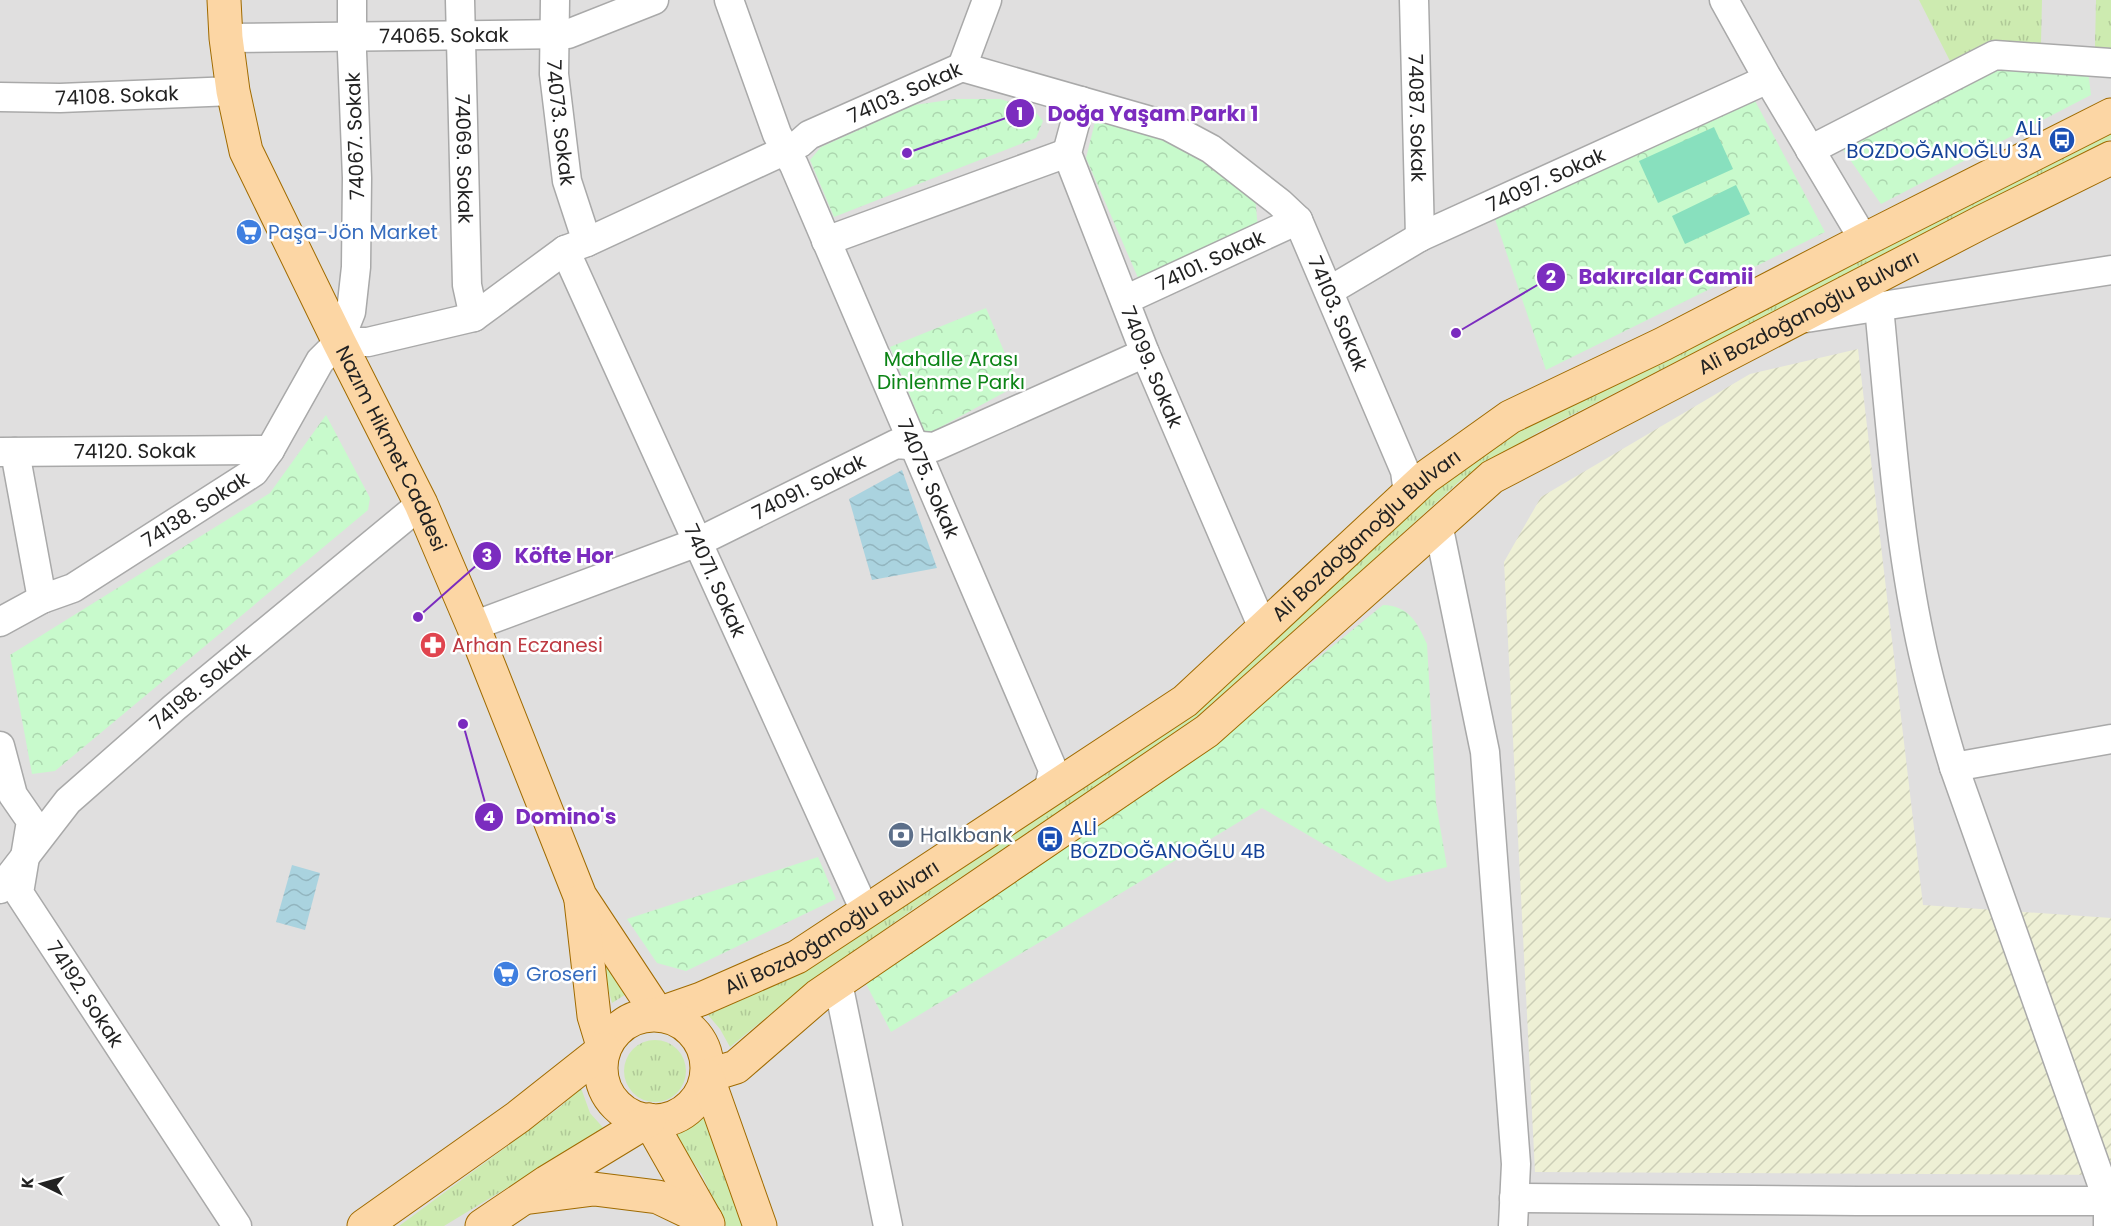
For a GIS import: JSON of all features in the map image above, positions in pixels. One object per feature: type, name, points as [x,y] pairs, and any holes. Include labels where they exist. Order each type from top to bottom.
[{"type":"main road","name":"Nazım Hikmet Caddesi","points":[[224,0],[233,91],[246,150],[421,504],[473,626],[580,896]]},
{"type":"main road","name":"Ali Bozdoğanoğlu Bulvarı","points":[[658,1014],[701,999],[797,957],[1185,701],[1426,477],[1510,417],[1663,344],[2111,115]]},
{"type":"main road","name":"Ali Bozdoğanoğlu Bulvarı","points":[[707,1076],[736,1067],[818,996],[1207,731],[1492,477],[1982,222],[2111,158]]},
{"type":"main road","points":[[580,896],[658,1014]]},
{"type":"main road","points":[[364,1226],[518,1117],[604,1049],[613,1034],[626,1022],[641,1016],[658,1014],[675,1018],[689,1027],[700,1041],[707,1058],[707,1076],[701,1093],[690,1107],[675,1117],[657,1121],[639,1119],[623,1111],[610,1098],[603,1083],[601,1066],[604,1049],[594,1016],[580,896]]},
{"type":"main road","points":[[707,1076],[760,1226]]},
{"type":"main road","points":[[482,1226],[649,1120]]},
{"type":"main road","points":[[649,1120],[707,1223]]},
{"type":"main road","points":[[523,1198],[594,1189],[639,1194],[658,1197],[707,1223]]},
{"type":"street","name":"74067. Sokak","points":[[339,342],[351,312],[356,267],[357,178],[351,36],[352,0]]},
{"type":"street","name":"74069. Sokak","points":[[460,0],[467,285],[474,317]]},
{"type":"street","name":"74073. Sokak","points":[[555,0],[554,74],[576,246]]},
{"type":"street","name":"74065. Sokak","points":[[226,38],[568,34],[654,0]]},
{"type":"street","name":"74075. Sokak","points":[[729,0],[777,134],[826,241],[1053,770],[1048,791]]},
{"type":"street","points":[[962,67],[987,0]]},
{"type":"street","name":"74087. Sokak","points":[[1414,0],[1420,237]]},
{"type":"street","points":[[1724,0],[1864,240]]},
{"type":"street","points":[[1810,150],[1995,55],[2111,63]]},
{"type":"street","name":"74103. Sokak","points":[[339,342],[368,342],[474,317],[576,246],[786,150],[809,135],[962,67],[1168,126],[1211,149],[1298,220],[1405,471],[1408,493]]},
{"type":"street","name":"74097. Sokak","points":[[1329,291],[1420,237],[1768,79]]},
{"type":"street","name":"74108. Sokak","points":[[0,97],[60,98],[233,91]]},
{"type":"street","points":[[826,241],[1067,153],[1081,101]]},
{"type":"street","name":"74099. Sokak","points":[[1067,153],[1145,353],[1263,628]]},
{"type":"street","name":"74101. Sokak","points":[[1125,300],[1298,220]]},
{"type":"street","name":"74071. Sokak","points":[[576,246],[698,542],[865,911]]},
{"type":"street","points":[[1795,319],[2111,270]]},
{"type":"street","points":[[1514,1198],[1858,1201],[2109,1209],[1954,767],[1934,700],[1907,568],[1879,307]]},
{"type":"street","name":"74138. Sokak","points":[[0,622],[42,598],[73,588],[254,472],[270,450],[320,361],[339,342]]},
{"type":"street","name":"74091. Sokak","points":[[473,626],[698,542],[896,444],[934,447],[1145,353]]},
{"type":"street","name":"74120. Sokak","points":[[8,452],[270,450]]},
{"type":"street","points":[[8,452],[42,598]]},
{"type":"street","name":"74198. Sokak","points":[[0,889],[68,801],[175,707],[421,504]]},
{"type":"street","points":[[1438,524],[1485,752],[1516,1164],[1513,1226]]},
{"type":"street","points":[[1954,767],[2111,739]]},
{"type":"street","name":"74192. Sokak","points":[[1,753],[13,795],[32,821],[19,893],[237,1226]]},
{"type":"street","points":[[838,983],[888,1226]]},
{"type":"shaded area","points":[[0,0],[2111,0],[2111,1226],[0,1226]]},
{"type":"green space","points":[[1919,0],[2042,0],[2041,43],[1991,40],[1950,61]]},
{"type":"green space","points":[[2096,0],[2111,0],[2111,48],[2095,47]]},
{"type":"green space","points":[[1999,59],[2088,70],[2091,95],[1881,204],[1839,144]]},
{"type":"green space","points":[[1753,97],[1825,232],[1546,370],[1493,213]]},
{"type":"green space","points":[[956,99],[1000,99],[1033,109],[1043,121],[1036,138],[834,217],[810,160],[821,147],[914,105]]},
{"type":"green space","points":[[1095,122],[1142,128],[1216,168],[1255,195],[1258,230],[1139,280],[1086,158]]},
{"type":"green space","points":[[1714,127],[1733,169],[1658,203],[1639,161]]},
{"type":"green space","points":[[2111,130],[2111,139],[1540,431],[1461,480],[1280,645],[1183,729],[909,912],[796,993],[730,1047],[720,1029],[708,1015],[786,980],[1100,774],[1453,471],[1534,422]]},
{"type":"green space","points":[[1736,185],[1750,214],[1685,244],[1672,216]]},
{"type":"green space","name":"Mahalle Arası Dinlenme Parkı","points":[[986,308],[1018,385],[926,435],[890,347]]},
{"type":"green space","points":[[1858,349],[1923,905],[2111,918],[2111,1175],[1535,1172],[1504,562],[1541,497],[1750,374]]},
{"type":"green space","points":[[326,415],[370,498],[368,510],[55,771],[32,774],[10,655],[270,493]]},
{"type":"green space","points":[[1383,605],[1406,612],[1416,622],[1427,644],[1436,803],[1447,867],[1388,882],[1262,808],[891,1032],[863,978],[1107,818],[1275,693]]},
{"type":"green space","points":[[818,857],[836,899],[686,971],[657,963],[627,919]]},
{"type":"green space","points":[[590,922],[631,991],[612,1003]]},
{"type":"green space","points":[[649,1040],[661,1040],[677,1049],[684,1059],[686,1071],[684,1083],[677,1093],[661,1102],[649,1102],[638,1097],[629,1088],[624,1077],[624,1065],[629,1054],[638,1045]]},
{"type":"green space","points":[[581,1088],[590,1113],[607,1132],[574,1147],[444,1226],[399,1226],[559,1108]]},
{"type":"green space","points":[[703,1112],[743,1226],[726,1226],[702,1175],[674,1134]]},
{"type":"water","points":[[902,470],[937,568],[872,580],[849,499]]},
{"type":"water","points":[[292,865],[320,873],[305,930],[276,922]]},
{"type":"place","name":"ALİ BOZDOĞANOĞLU 3A","points":[[2062,140]]},
{"type":"place","name":"Doğa Yaşam Parkı 1","points":[[907,153]]},
{"type":"place","name":"Paşa-Jön Market","points":[[249,232]]},
{"type":"place","name":"Bakırcılar Camii","points":[[1456,333]]},
{"type":"place","name":"Köfte Hor","points":[[418,617]]},
{"type":"place","name":"Arhan Eczanesi","points":[[433,645]]},
{"type":"place","name":"Domino's","points":[[463,724]]},
{"type":"place","name":"Halkbank","points":[[901,835]]},
{"type":"place","name":"ALİ BOZDOĞANOĞLU 4B","points":[[1050,839]]},
{"type":"place","name":"Groseri","points":[[506,974]]}]
